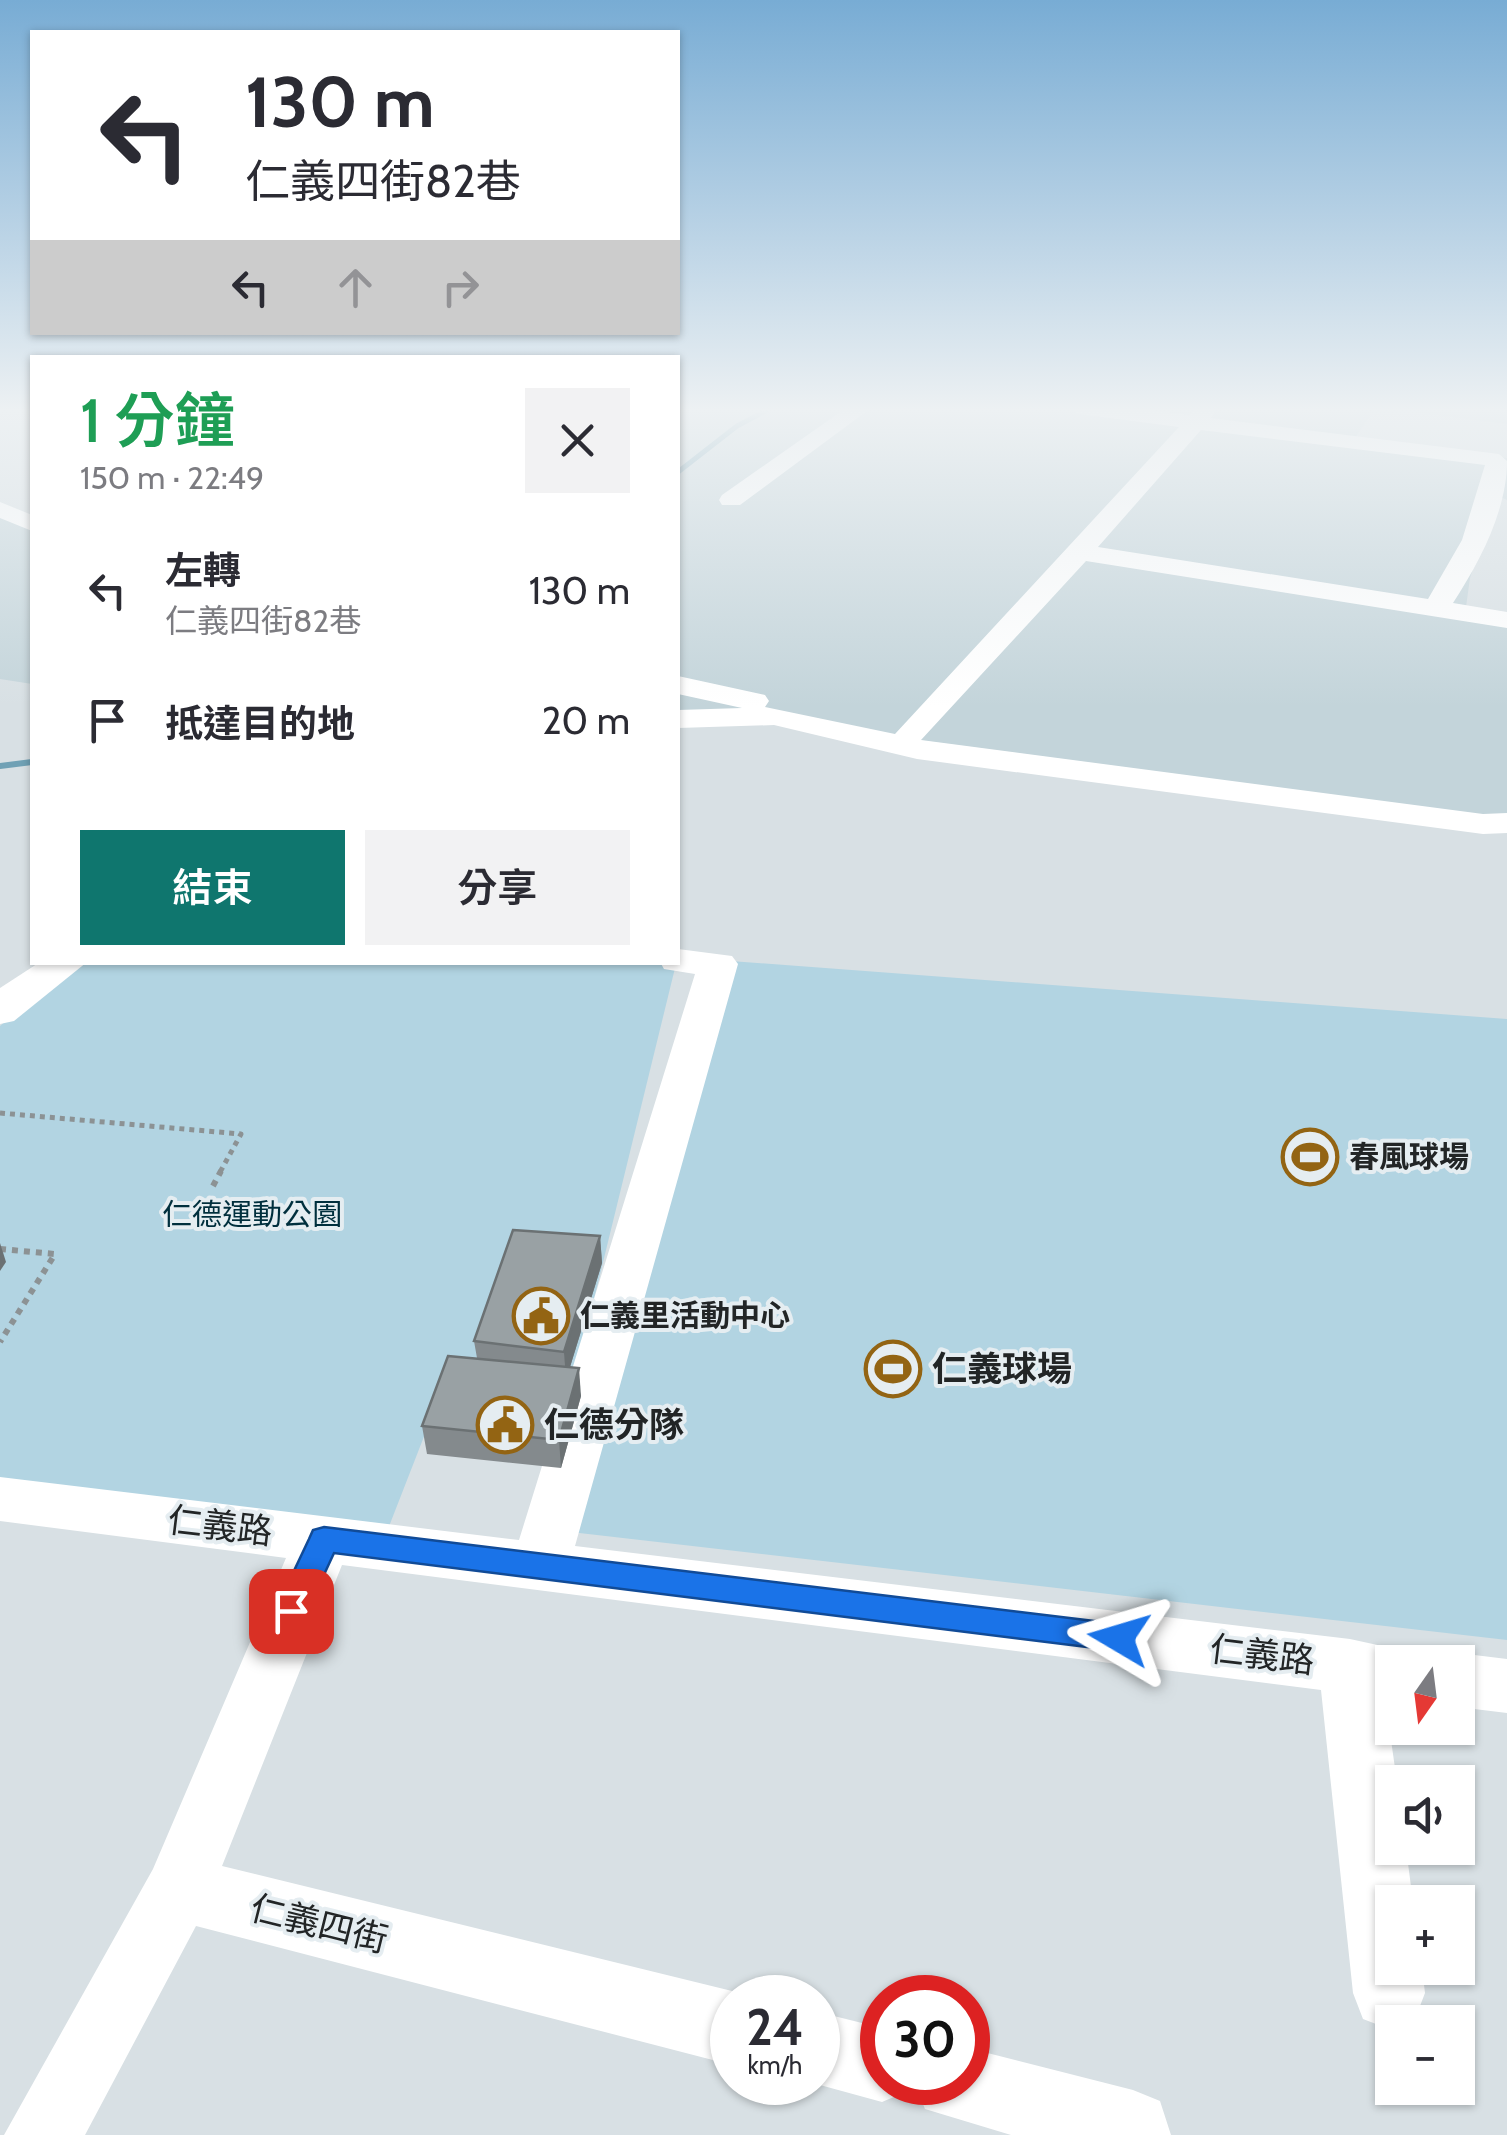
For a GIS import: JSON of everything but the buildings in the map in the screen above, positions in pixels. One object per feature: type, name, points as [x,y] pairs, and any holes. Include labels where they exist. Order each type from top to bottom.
[{"type":"street","points":[[910,733],[1119,508]]},
{"type":"street","points":[[1436,609],[1457,578],[1482,508]]},
{"type":"street","points":[[0,510],[30,523]]},
{"type":"street","points":[[1080,552],[1495,618]]},
{"type":"street","points":[[680,685],[910,733],[1064,759]]},
{"type":"street","points":[[680,719],[774,716],[917,749],[1482,824],[1507,823]]},
{"type":"street","points":[[540,1566],[718,964],[680,961]]},
{"type":"street","points":[[5,1002],[63,965]]},
{"type":"street","name":"仁義路","points":[[0,1498],[1372,1669]]},
{"type":"street","points":[[44,2135],[178,1889],[274,1647],[324,1539]]},
{"type":"street","points":[[1372,1669],[1389,1994]]},
{"type":"street","points":[[1475,1682],[1507,1686]]},
{"type":"street","name":"仁義四街","points":[[178,1889],[710,2022]]},
{"type":"street","points":[[990,2092],[1144,2133]]},
{"type":"path","points":[[0,1113],[241,1134],[213,1186]]},
{"type":"path","points":[[0,1249],[55,1254],[0,1342]]},
{"type":"shaded area","points":[[680,508],[1493,508],[1470,578],[1466,607],[1507,627],[1507,818],[811,726],[713,719],[680,721]]},
{"type":"shaded area","points":[[0,509],[30,517],[30,684],[0,679]]},
{"type":"green space","points":[[704,959],[1507,1019],[1507,1640],[562,1531]]},
{"type":"green space","name":"仁德運動公園","points":[[67,965],[676,965],[572,1389],[446,1380],[388,1529],[0,1486],[0,1026]]},
{"type":"waterway","points":[[0,766],[30,762]]},
{"type":"place","name":"春風球場","points":[[1310,1157]]},
{"type":"place","name":"仁義里活動中心","points":[[541,1316]]},
{"type":"place","name":"仁義球場","points":[[893,1369]]},
{"type":"place","name":"仁德分隊","points":[[505,1425]]},
{"type":"route","points":[[291,1611],[324,1539],[1119,1638]]}]
